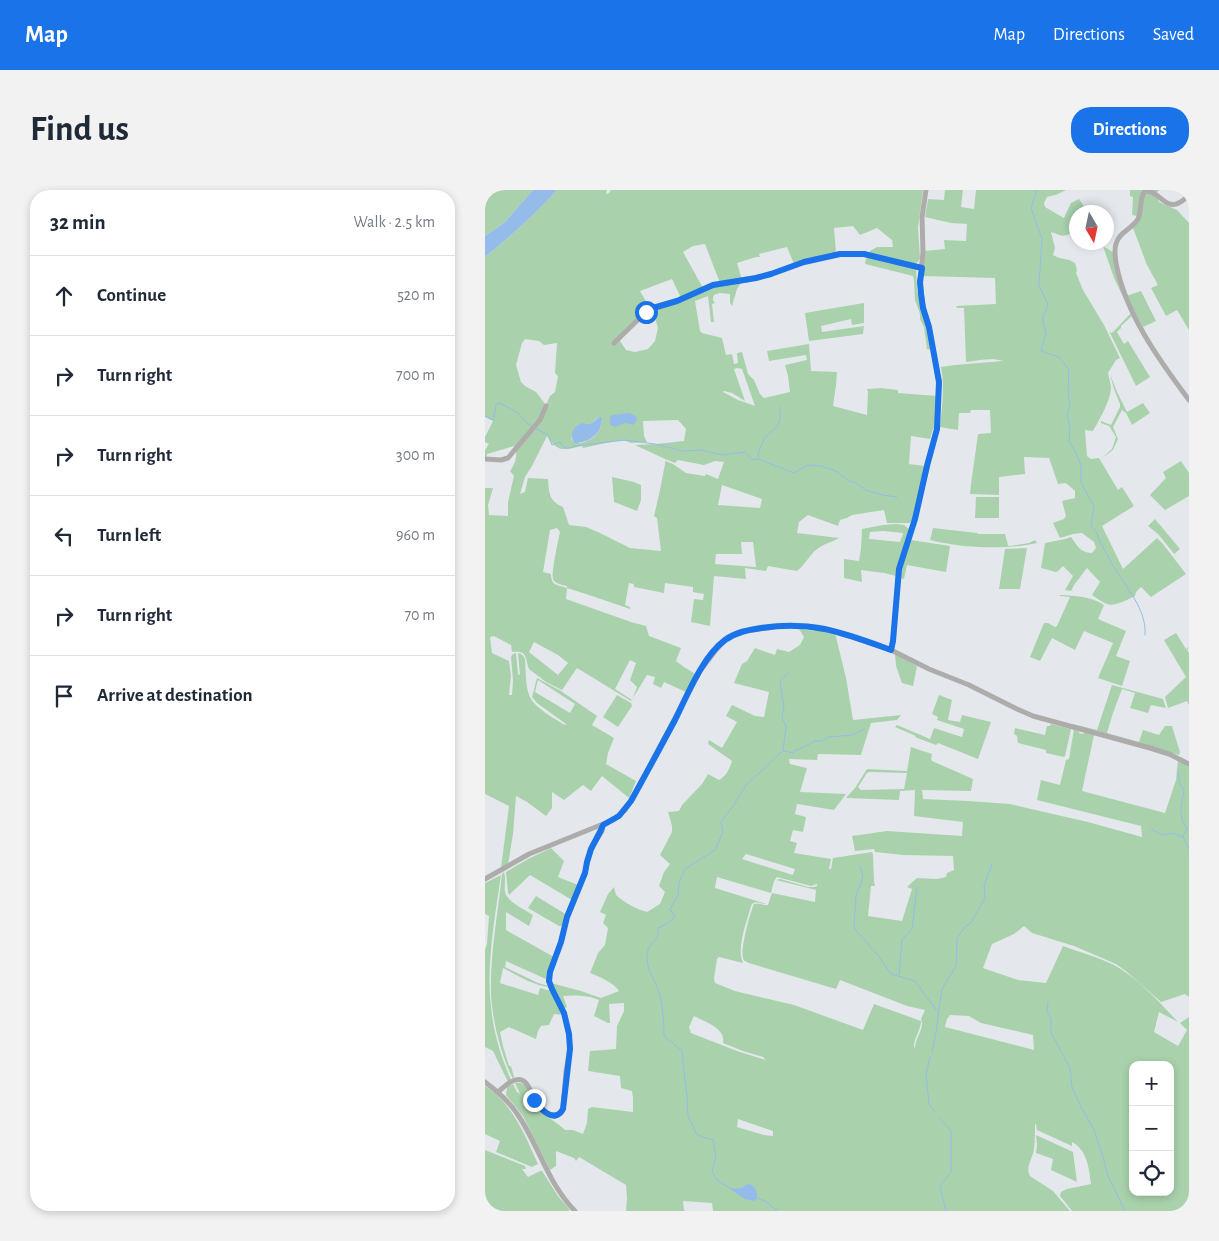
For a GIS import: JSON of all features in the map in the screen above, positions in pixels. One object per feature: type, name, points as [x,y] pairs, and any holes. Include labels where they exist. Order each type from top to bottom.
[{"type":"street","points":[[891,650],[899,569],[915,519],[937,429],[939,382],[929,327],[923,308],[920,282],[925,190]]},
{"type":"street","points":[[1189,196],[1176,204],[1171,204],[1153,191],[1145,191],[1142,195],[1141,208],[1137,220],[1119,236],[1114,252],[1125,296],[1131,308],[1159,358],[1189,400]]},
{"type":"street","points":[[614,343],[646,312],[653,308],[677,301],[713,285],[771,274],[823,257],[840,254],[864,254],[922,268]]},
{"type":"street","points":[[485,459],[501,460],[508,458],[541,418],[546,406]]},
{"type":"street","points":[[485,879],[529,854],[603,825],[619,816],[631,801],[700,671],[724,641],[746,631],[782,626],[817,627],[834,630],[891,650],[1033,716],[1150,748],[1169,754],[1189,764]]},
{"type":"street","points":[[498,1092],[514,1080],[521,1080],[528,1085],[534,1100],[546,1113],[558,1115],[563,1109],[570,1049],[569,1034],[564,1013],[549,981],[550,972],[561,942],[567,917],[585,873],[591,849],[603,825]]},
{"type":"street","points":[[485,1082],[498,1092],[517,1113],[556,1187],[575,1211]]},
{"type":"green space","points":[[485,190],[533,190],[504,223],[485,236]]},
{"type":"green space","points":[[557,190],[607,190],[606,194],[611,190],[923,190],[918,227],[920,258],[913,264],[869,254],[870,251],[877,247],[893,247],[892,240],[877,228],[860,235],[853,226],[834,228],[836,253],[794,264],[787,247],[759,254],[760,257],[737,263],[742,280],[720,283],[705,244],[693,246],[683,252],[703,288],[681,298],[672,279],[640,291],[650,308],[619,339],[626,350],[635,352],[648,349],[655,341],[658,328],[653,312],[655,309],[714,286],[741,283],[737,289],[732,306],[730,294],[720,293],[714,295],[715,303],[712,304],[714,322],[711,322],[708,296],[695,301],[700,331],[722,338],[726,355],[732,354],[734,364],[738,363],[737,353],[742,352],[748,374],[754,380],[760,394],[764,398],[790,392],[785,365],[807,360],[806,355],[769,361],[767,351],[809,344],[811,371],[837,372],[833,406],[867,415],[867,389],[881,388],[898,390],[898,393],[937,396],[934,429],[930,439],[911,436],[909,464],[925,466],[911,522],[887,523],[884,510],[852,515],[840,520],[838,526],[808,515],[799,522],[797,533],[839,538],[817,549],[797,571],[768,566],[766,571],[745,568],[746,579],[714,576],[710,626],[691,622],[694,599],[703,600],[704,594],[693,592],[693,587],[665,583],[664,593],[634,587],[634,584],[629,583],[625,605],[630,607],[630,609],[567,588],[566,599],[646,626],[649,636],[681,648],[676,661],[694,673],[686,692],[664,682],[661,688],[653,684],[655,677],[647,675],[633,698],[637,687],[630,680],[636,663],[630,660],[615,689],[631,701],[577,668],[562,690],[546,682],[529,669],[526,658],[521,652],[512,652],[511,645],[494,636],[490,637],[492,653],[509,661],[511,676],[509,695],[512,695],[513,681],[511,657],[516,653],[518,674],[520,675],[518,653],[525,659],[526,680],[531,699],[542,710],[566,724],[537,703],[532,697],[537,678],[561,691],[597,716],[592,725],[614,738],[606,764],[636,781],[629,798],[602,776],[591,791],[583,785],[564,800],[552,792],[552,808],[546,816],[516,796],[508,865],[501,868],[509,806],[485,794],[485,488],[493,488],[488,505],[489,515],[508,516],[508,502],[514,476],[510,471],[515,462],[516,452],[514,446],[487,454],[485,458],[485,450],[489,444],[485,442],[485,437],[493,421],[485,417],[485,257],[523,225]],"holes":[[[525,339],[539,341],[544,345],[557,343],[555,373],[558,376],[555,392],[550,396],[546,405],[536,392],[521,382],[516,365],[522,343]],[[737,368],[742,369],[755,406],[723,392],[732,393],[745,401],[734,369]],[[599,417],[602,420],[599,430],[593,438],[584,442],[574,443],[571,438]],[[678,420],[686,429],[684,441],[635,445],[675,463],[678,460],[704,465],[715,461],[724,462],[718,479],[706,474],[705,476],[686,473],[665,461],[654,516],[657,518],[661,551],[630,548],[586,527],[569,525],[563,507],[552,499],[548,479],[528,478],[525,492],[520,494],[525,477],[547,436],[554,445],[561,449],[582,446],[583,448],[615,441],[647,442],[644,436],[643,421]],[[722,485],[762,499],[760,508],[718,505]],[[557,528],[560,532],[553,579],[555,582],[567,586],[567,588],[554,583],[551,574],[543,572],[550,530]],[[741,542],[753,542],[756,567],[715,564],[716,554],[742,554]],[[534,642],[558,655],[568,663],[558,675],[529,652]],[[538,680],[575,704],[570,713],[535,692]]]},
{"type":"green space","points":[[945,190],[963,190],[961,207],[974,209],[976,190],[1066,190],[1047,197],[1044,203],[1045,207],[1064,218],[1069,207],[1069,234],[1061,236],[1051,232],[1055,248],[1053,255],[1075,263],[1076,273],[1083,290],[1104,325],[1120,358],[1116,360],[1108,373],[1111,389],[1104,411],[1093,431],[1085,430],[1087,456],[1091,459],[1099,458],[1118,490],[1122,487],[1134,506],[1102,526],[1123,569],[1157,538],[1186,574],[1151,597],[1141,587],[1132,598],[1110,605],[1092,595],[1100,582],[1087,568],[1071,591],[1065,590],[1073,576],[1063,566],[1056,572],[1041,568],[1045,543],[1071,537],[1079,548],[1084,551],[1092,553],[1096,548],[1094,542],[1082,533],[1060,538],[1053,523],[1064,519],[1066,516],[1062,501],[1075,498],[1075,491],[1066,483],[1058,484],[1049,458],[1024,457],[1025,474],[999,477],[999,495],[970,494],[978,434],[991,433],[990,410],[971,410],[970,413],[959,413],[958,430],[940,427],[943,390],[941,367],[1003,361],[989,359],[966,362],[964,308],[957,308],[956,306],[996,304],[995,278],[922,276],[925,251],[945,249],[944,240],[966,241],[967,224],[951,223],[925,217],[928,199],[944,200]]},
{"type":"green space","points":[[1130,190],[1159,190],[1156,194],[1159,202],[1177,210],[1189,223],[1189,330],[1177,310],[1166,316],[1151,288],[1158,285],[1147,265],[1133,228],[1137,216],[1132,215],[1133,197],[1130,196]]},
{"type":"green space","points":[[1079,199],[1083,205],[1070,205],[1071,203]]},
{"type":"green space","points":[[1104,250],[1113,252],[1133,314],[1117,332],[1124,344],[1128,341],[1150,377],[1136,386],[1109,331],[1113,332],[1131,313],[1114,278]]},
{"type":"green space","points":[[867,257],[916,268],[917,291],[932,350],[927,349],[924,327],[915,300],[913,276],[865,264]]},
{"type":"green space","points":[[1141,291],[1156,321],[1143,327],[1126,296]]},
{"type":"green space","points":[[864,303],[864,323],[852,325],[851,319],[821,326],[822,332],[864,326],[863,334],[809,341],[805,313]]},
{"type":"green space","points":[[1110,374],[1127,412],[1143,403],[1150,413],[1132,425],[1126,413],[1122,410],[1113,427],[1118,439],[1113,450],[1101,459],[1112,449],[1116,437],[1109,426],[1101,423],[1101,421],[1111,425],[1120,407]]},
{"type":"green space","points":[[1181,461],[1189,473],[1189,496],[1165,510],[1150,495],[1166,478],[1163,472]]},
{"type":"green space","points":[[612,477],[641,485],[641,500],[637,511],[614,502]]},
{"type":"green space","points":[[976,497],[999,497],[999,518],[975,518]]},
{"type":"green space","points":[[1155,519],[1180,549],[1174,554],[1158,534],[1148,526]]},
{"type":"green space","points":[[883,525],[904,525],[909,529],[896,576],[861,570],[862,582],[844,578],[844,559],[859,561],[862,529]],"holes":[[[870,532],[903,533],[900,542],[869,539]]]},
{"type":"green space","points":[[933,528],[978,534],[1005,534],[1009,546],[1029,543],[1035,540],[1037,543],[1011,547],[955,545],[930,540]]},
{"type":"green space","points":[[911,540],[950,546],[946,572],[907,565],[904,579],[900,578]]},
{"type":"green space","points":[[1027,548],[1020,589],[999,589],[1005,549]]},
{"type":"green space","points":[[1060,595],[1083,597],[1099,602],[1104,605],[1098,619],[1126,631],[1116,656],[1130,661],[1122,686],[1098,678],[1113,643],[1084,631],[1075,650],[1052,638],[1040,661],[1030,657],[1044,623],[1057,626],[1070,597]]},
{"type":"green space","points":[[799,629],[815,631],[816,629],[835,633],[846,678],[853,720],[901,715],[897,720],[871,723],[861,755],[818,754],[817,760],[789,759],[790,764],[807,768],[800,792],[846,794],[834,810],[797,804],[795,814],[806,817],[803,832],[793,830],[790,841],[797,843],[794,853],[831,859],[829,869],[831,869],[833,858],[872,852],[875,886],[871,886],[868,916],[902,921],[912,889],[907,887],[917,878],[937,879],[946,877],[947,873],[954,870],[953,856],[903,855],[875,852],[874,849],[855,851],[852,836],[887,831],[962,836],[963,822],[914,816],[915,790],[900,791],[899,800],[846,798],[867,769],[907,771],[911,747],[932,754],[932,761],[973,779],[971,791],[922,790],[923,799],[1010,804],[1142,837],[1141,826],[1037,800],[1041,780],[1060,785],[1066,760],[1069,759],[1074,729],[1079,731],[1079,733],[1083,734],[1084,732],[1094,735],[1082,791],[1165,813],[1176,780],[1178,760],[1189,766],[1189,997],[1185,994],[1161,1002],[1144,987],[1178,1022],[1159,1012],[1154,1032],[1178,1046],[1187,1030],[1180,1023],[1189,1017],[1189,1211],[1072,1211],[1060,1196],[1061,1192],[1067,1189],[1091,1184],[1084,1155],[1077,1145],[1072,1142],[1072,1146],[1037,1130],[1036,1124],[1034,1149],[1028,1169],[1030,1176],[1053,1191],[1070,1211],[713,1211],[712,1203],[683,1201],[685,1211],[626,1211],[626,1185],[579,1157],[576,1161],[574,1158],[556,1151],[556,1166],[550,1170],[523,1116],[506,1095],[507,1087],[513,1084],[520,1094],[515,1083],[523,1084],[526,1086],[534,1104],[541,1111],[565,1130],[573,1130],[583,1134],[587,1123],[588,1109],[592,1107],[633,1112],[632,1091],[621,1088],[620,1076],[588,1071],[590,1051],[616,1049],[617,1026],[624,1011],[624,1003],[609,1004],[610,1023],[608,1023],[594,1016],[599,1000],[594,998],[563,996],[567,1007],[563,1009],[551,983],[601,998],[619,991],[610,982],[590,973],[598,953],[605,945],[608,928],[603,923],[606,915],[600,912],[608,894],[614,887],[616,895],[634,907],[647,912],[660,904],[665,892],[659,886],[664,872],[670,864],[660,855],[672,832],[668,812],[679,811],[708,774],[719,780],[727,772],[732,761],[708,744],[709,740],[722,748],[737,722],[726,716],[732,705],[755,716],[764,717],[769,692],[734,683],[742,664],[747,661],[755,648],[775,655],[777,649],[789,652],[800,645],[804,637]],"holes":[[[869,772],[907,773],[904,789],[861,790],[858,787]],[[746,854],[795,869],[793,875],[742,859]],[[717,877],[771,893],[777,877],[811,886],[817,884],[817,886],[808,887],[780,879],[776,880],[816,890],[815,902],[772,893],[768,905],[754,904],[744,940],[742,954],[744,960],[836,989],[840,980],[907,1006],[925,1010],[921,1019],[922,1026],[915,1047],[921,1021],[874,1004],[863,1030],[794,1005],[735,991],[715,983],[714,978],[719,957],[743,963],[741,957],[741,942],[751,906],[755,902],[766,904],[715,888]],[[1024,926],[1032,933],[1074,946],[1116,964],[1136,980],[1123,970],[1095,957],[1063,946],[1046,983],[1018,980],[983,968],[992,944],[1014,934]],[[950,1015],[969,1016],[981,1023],[1033,1035],[1034,1050],[945,1027]],[[694,1016],[718,1029],[723,1038],[723,1043],[763,1057],[766,1060],[691,1033],[689,1027]],[[738,1119],[773,1131],[773,1136],[737,1127]]]},
{"type":"green space","points":[[1176,633],[1186,649],[1189,647],[1187,650],[1189,653],[1189,705],[1187,701],[1168,708],[1165,697],[1186,677],[1164,640]]},
{"type":"green space","points":[[895,654],[917,666],[913,686],[902,683],[896,666]]},
{"type":"green space","points":[[1112,685],[1163,699],[1166,708],[1151,705],[1148,713],[1130,708],[1135,693],[1122,689],[1107,733],[1139,742],[1143,730],[1159,735],[1165,726],[1172,726],[1180,752],[1179,755],[1072,726],[1073,724],[1097,730]]},
{"type":"green space","points":[[617,695],[631,703],[632,706],[618,727],[603,717]]},
{"type":"green space","points":[[939,695],[952,700],[948,720],[960,722],[962,715],[991,722],[978,759],[938,743],[936,745],[915,737],[895,727],[897,725],[930,739],[934,728],[962,737],[964,729],[937,720],[938,717],[932,714]]},
{"type":"green space","points":[[1051,724],[1071,729],[1064,757],[1018,743],[1017,736],[1014,734],[1015,728],[1045,735],[1047,726]]},
{"type":"green space","points":[[551,848],[564,861],[558,877],[578,885],[572,900],[530,875],[509,895],[506,872]]},
{"type":"green space","points":[[504,872],[506,896],[533,915],[529,926],[506,912],[506,930],[554,957],[548,980],[506,961],[505,967],[550,987],[531,982],[503,968],[500,983],[538,995],[540,988],[551,991],[564,1015],[554,1014],[549,1025],[541,1026],[536,1039],[509,1027],[500,1032],[509,1066],[511,1066],[513,1079],[498,1037],[491,993],[493,948],[502,874]]},
{"type":"green space","points":[[501,875],[492,940],[490,990],[496,1034],[511,1080],[508,1082],[493,1051],[485,1047],[485,950],[489,916],[485,914],[485,883]]},
{"type":"green space","points":[[536,896],[567,915],[563,926],[559,926],[528,908]]},
{"type":"green space","points":[[485,1086],[495,1093],[511,1111],[523,1131],[538,1164],[532,1167],[496,1152],[500,1141],[485,1134]]},
{"type":"green space","points":[[1036,1135],[1073,1152],[1077,1182],[1051,1170],[1053,1159],[1036,1153]]},
{"type":"green space","points":[[485,1150],[525,1166],[526,1169],[522,1169],[528,1177],[542,1171],[558,1196],[570,1210],[485,1211]]},
{"type":"water","points":[[533,190],[557,190],[523,225],[485,257],[485,236],[504,223]]},
{"type":"water","points":[[629,413],[636,416],[637,420],[633,425],[625,423],[615,427],[610,425],[612,415]]},
{"type":"water","points":[[599,417],[602,418],[600,429],[597,433],[585,441],[574,443],[572,434],[576,427],[582,423],[591,423]]},
{"type":"water","points":[[748,1184],[753,1186],[756,1191],[757,1199],[754,1201],[745,1199],[730,1189],[741,1188]]},
{"type":"waterway","points":[[1037,190],[1031,208],[1042,239],[1039,285],[1048,305],[1043,316],[1046,333],[1041,351],[1059,357],[1069,370],[1068,392],[1070,406],[1067,415],[1070,427],[1069,441],[1081,465],[1081,483],[1094,506],[1091,526],[1096,532],[1110,561],[1135,599],[1143,616],[1145,635]]},
{"type":"waterway","points":[[1183,190],[1189,193]]},
{"type":"waterway","points":[[485,416],[493,420],[496,404],[500,403],[518,413],[532,426]]},
{"type":"waterway","points":[[758,459],[765,437],[777,427],[780,420],[780,407]]},
{"type":"waterway","points":[[535,428],[548,435],[552,445],[560,442],[565,448],[625,440],[655,444],[683,451],[701,450],[722,455],[745,452],[752,460],[758,459],[794,473],[808,465],[821,466],[836,471],[866,490],[897,497]]},
{"type":"waterway","points":[[732,1189],[718,1181],[712,1172],[716,1156],[713,1140],[697,1135],[688,1116],[682,1051],[664,1036],[658,989],[648,966],[647,952],[658,936],[658,928],[675,917],[670,909],[678,895],[679,882],[685,869],[715,850],[723,832],[721,822],[746,785],[783,751],[786,726],[782,718],[784,708],[780,681],[788,673]]},
{"type":"waterway","points":[[784,751],[793,753],[795,750],[815,741],[821,741],[829,737],[852,735],[864,729]]},
{"type":"waterway","points":[[1178,771],[1180,784],[1184,790],[1181,815],[1187,828],[1183,837],[1189,849]]},
{"type":"waterway","points":[[1151,829],[1162,835],[1173,833],[1183,837]]},
{"type":"waterway","points":[[932,1052],[942,989],[956,966],[957,938],[966,926],[971,923],[985,898],[984,886],[992,864]]},
{"type":"waterway","points":[[860,866],[863,877],[856,896],[854,928],[891,974],[915,981],[937,1011]]},
{"type":"waterway","points":[[899,975],[902,940],[912,929],[917,887]]},
{"type":"waterway","points":[[1048,1002],[1047,1011],[1051,1019],[1051,1033],[1070,1068],[1072,1087],[1093,1128],[1108,1176],[1125,1211]]},
{"type":"waterway","points":[[930,1057],[926,1075],[929,1104],[935,1112]]},
{"type":"waterway","points":[[939,1117],[951,1131],[951,1172],[940,1186],[946,1211]]},
{"type":"waterway","points":[[757,1198],[765,1201],[778,1211]]},
{"type":"route","points":[[534,1100],[548,1114],[558,1115],[563,1109],[570,1049],[569,1034],[564,1013],[549,981],[550,972],[561,942],[567,917],[585,873],[591,849],[603,825],[619,816],[625,810],[700,671],[715,650],[732,636],[746,631],[782,626],[817,627],[834,630],[891,650],[899,569],[915,519],[937,429],[939,382],[929,327],[923,308],[920,282],[922,268],[864,254],[840,254],[804,262],[756,278],[713,285],[646,312]]}]
